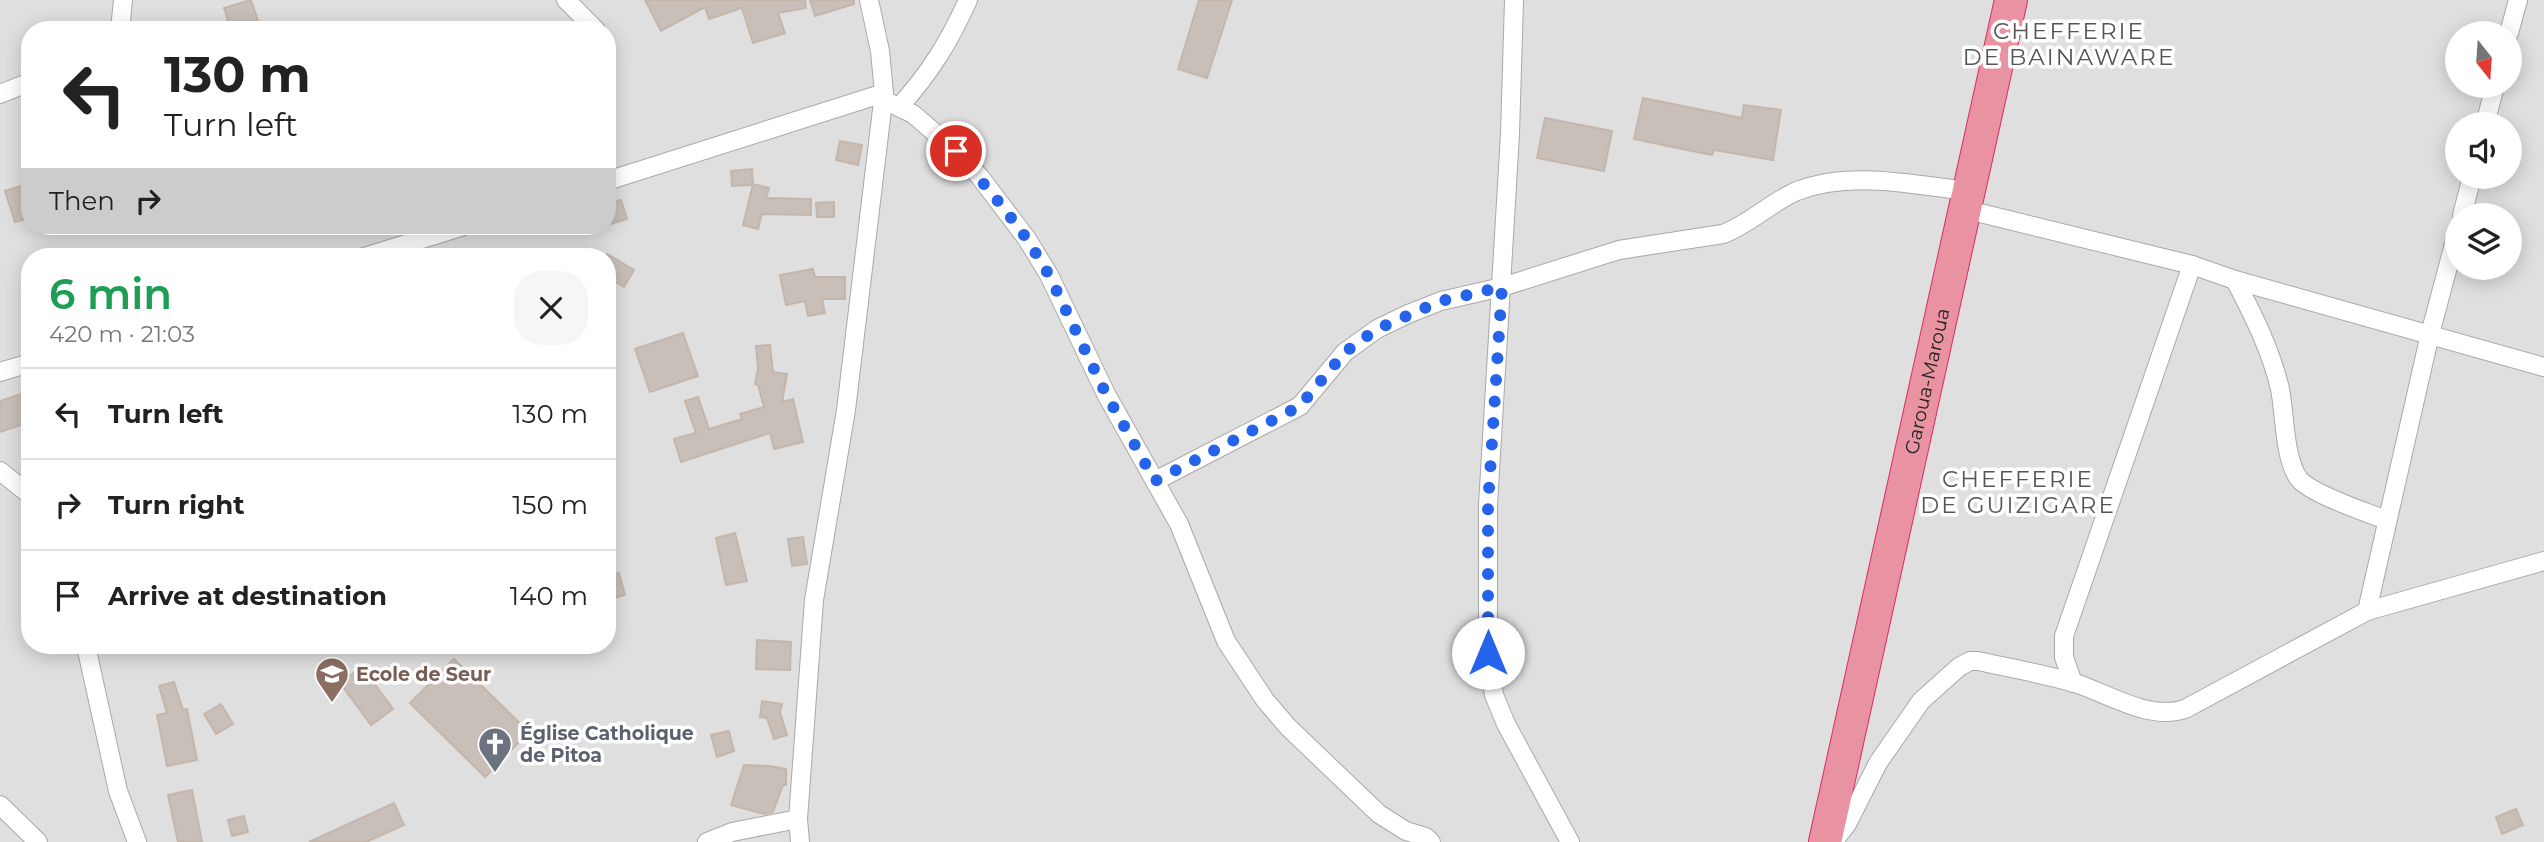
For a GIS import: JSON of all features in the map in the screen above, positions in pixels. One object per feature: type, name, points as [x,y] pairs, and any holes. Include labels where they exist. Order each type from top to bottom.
[{"type":"highway","name":"Garoua-Maroua","points":[[1825,842],[2011,0]]},
{"type":"street","points":[[121,21],[123,0]]},
{"type":"street","points":[[566,0],[587,21]]},
{"type":"street","points":[[800,842],[798,819],[814,600],[846,410],[889,100],[869,0]]},
{"type":"street","points":[[616,178],[889,100],[924,80],[968,0]]},
{"type":"street","points":[[1514,0],[1510,134],[1488,505],[1488,653],[1494,695],[1506,724],[1570,842]]},
{"type":"street","points":[[2512,21],[2518,0]]},
{"type":"street","points":[[0,94],[21,86]]},
{"type":"street","points":[[889,100],[913,114],[956,151],[980,177],[1027,239],[1049,275],[1106,394],[1179,524],[1226,641],[1265,700],[1288,727],[1379,814],[1406,831],[1429,840],[1450,842]]},
{"type":"street","points":[[1155,481],[1300,406],[1345,352],[1377,329],[1441,301],[1502,287],[1619,250],[1723,234],[1739,228],[1794,192],[1815,185],[1872,181],[1966,200],[2192,265],[2235,280],[2544,367]]},
{"type":"street","points":[[393,248],[435,235]]},
{"type":"street","points":[[2073,683],[2063,646],[2068,623],[2192,265]]},
{"type":"street","points":[[2367,611],[2386,520],[2445,278]]},
{"type":"street","points":[[2235,280],[2266,345],[2280,389],[2293,467],[2299,480],[2311,489],[2386,520]]},
{"type":"street","points":[[4,374],[21,367]]},
{"type":"street","points":[[0,471],[21,488]]},
{"type":"street","points":[[1833,842],[1847,824],[1878,763],[1922,701],[1959,667],[1970,661],[2073,683],[2154,712],[2174,713],[2367,611],[2544,561]]},
{"type":"street","points":[[88,654],[118,791],[137,842]]},
{"type":"street","points":[[0,804],[38,842]]},
{"type":"street","points":[[707,842],[732,832],[798,819]]},
{"type":"shaded area","points":[[0,0],[2544,0],[2544,842],[0,842]]},
{"type":"building","points":[[251,0],[258,21],[228,21],[224,8]]},
{"type":"building","points":[[645,0],[805,0],[806,8],[778,13],[785,33],[753,43],[742,8],[709,19],[705,7],[661,31]]},
{"type":"building","points":[[810,0],[854,0],[854,4],[815,16]]},
{"type":"building","points":[[1199,0],[1232,0],[1207,78],[1178,69]]},
{"type":"building","points":[[1643,98],[1742,118],[1744,105],[1781,110],[1773,160],[1714,150],[1712,155],[1634,139]]},
{"type":"building","points":[[1545,118],[1612,131],[1604,171],[1537,158]]},
{"type":"building","points":[[840,141],[862,145],[858,165],[836,160]]},
{"type":"building","points":[[752,169],[753,185],[732,186],[731,171]]},
{"type":"building","points":[[753,184],[769,188],[766,198],[811,199],[811,215],[762,214],[758,229],[743,225]]},
{"type":"building","points":[[21,186],[21,220],[15,222],[5,191]]},
{"type":"building","points":[[621,200],[627,219],[616,222],[616,201]]},
{"type":"building","points":[[834,202],[834,217],[817,217],[816,203]]},
{"type":"building","points":[[616,259],[634,270],[624,287],[616,282]]},
{"type":"building","points":[[813,269],[815,277],[845,277],[845,299],[822,299],[825,313],[808,316],[805,301],[786,305],[780,275]]},
{"type":"building","points":[[683,333],[698,376],[650,392],[635,349]]},
{"type":"building","points":[[770,345],[773,372],[787,374],[782,402],[793,399],[803,442],[774,449],[770,433],[681,462],[674,439],[696,433],[685,401],[698,397],[709,429],[742,419],[740,414],[764,407],[758,385],[755,384],[758,369],[756,346]]},
{"type":"building","points":[[21,394],[21,425],[0,432],[0,401]]},
{"type":"building","points":[[735,533],[747,581],[726,585],[716,538]]},
{"type":"building","points":[[803,537],[807,564],[792,566],[788,539]]},
{"type":"building","points":[[619,573],[625,595],[616,598],[616,574]]},
{"type":"building","points":[[757,640],[791,642],[790,670],[756,669]]},
{"type":"building","points":[[454,659],[529,732],[485,777],[410,703]]},
{"type":"building","points":[[362,667],[393,709],[371,725],[340,683]]},
{"type":"building","points":[[174,682],[183,710],[187,709],[197,760],[167,766],[157,715],[167,713],[159,686]]},
{"type":"building","points":[[762,701],[782,704],[780,712],[787,735],[774,739],[767,718],[760,717]]},
{"type":"building","points":[[221,704],[233,724],[216,734],[204,714]]},
{"type":"building","points":[[729,731],[734,751],[717,757],[711,735]]},
{"type":"building","points":[[744,765],[786,769],[786,785],[783,785],[773,812],[764,814],[731,805]]},
{"type":"building","points":[[192,790],[202,842],[178,842],[168,795]]},
{"type":"building","points":[[394,803],[404,825],[366,842],[309,842]]},
{"type":"building","points":[[2516,809],[2523,825],[2502,834],[2496,817]]},
{"type":"building","points":[[244,816],[248,832],[232,836],[228,820]]},
{"type":"place","name":"Ecole de Seur","points":[[332,704]]},
{"type":"place","name":"Église Catholique de Pitoa","points":[[495,774]]},
{"type":"district","name":"CHEFFERIE DE BAINAWARE","points":[[2069,44]]},
{"type":"district","name":"CHEFFERIE DE GUIZIGARE","points":[[2018,492]]},
{"type":"route","points":[[956,151],[980,177],[1027,239],[1049,275],[1106,394],[1155,481],[1300,406],[1345,352],[1377,329],[1441,301],[1502,287],[1488,505],[1488,653]]}]
